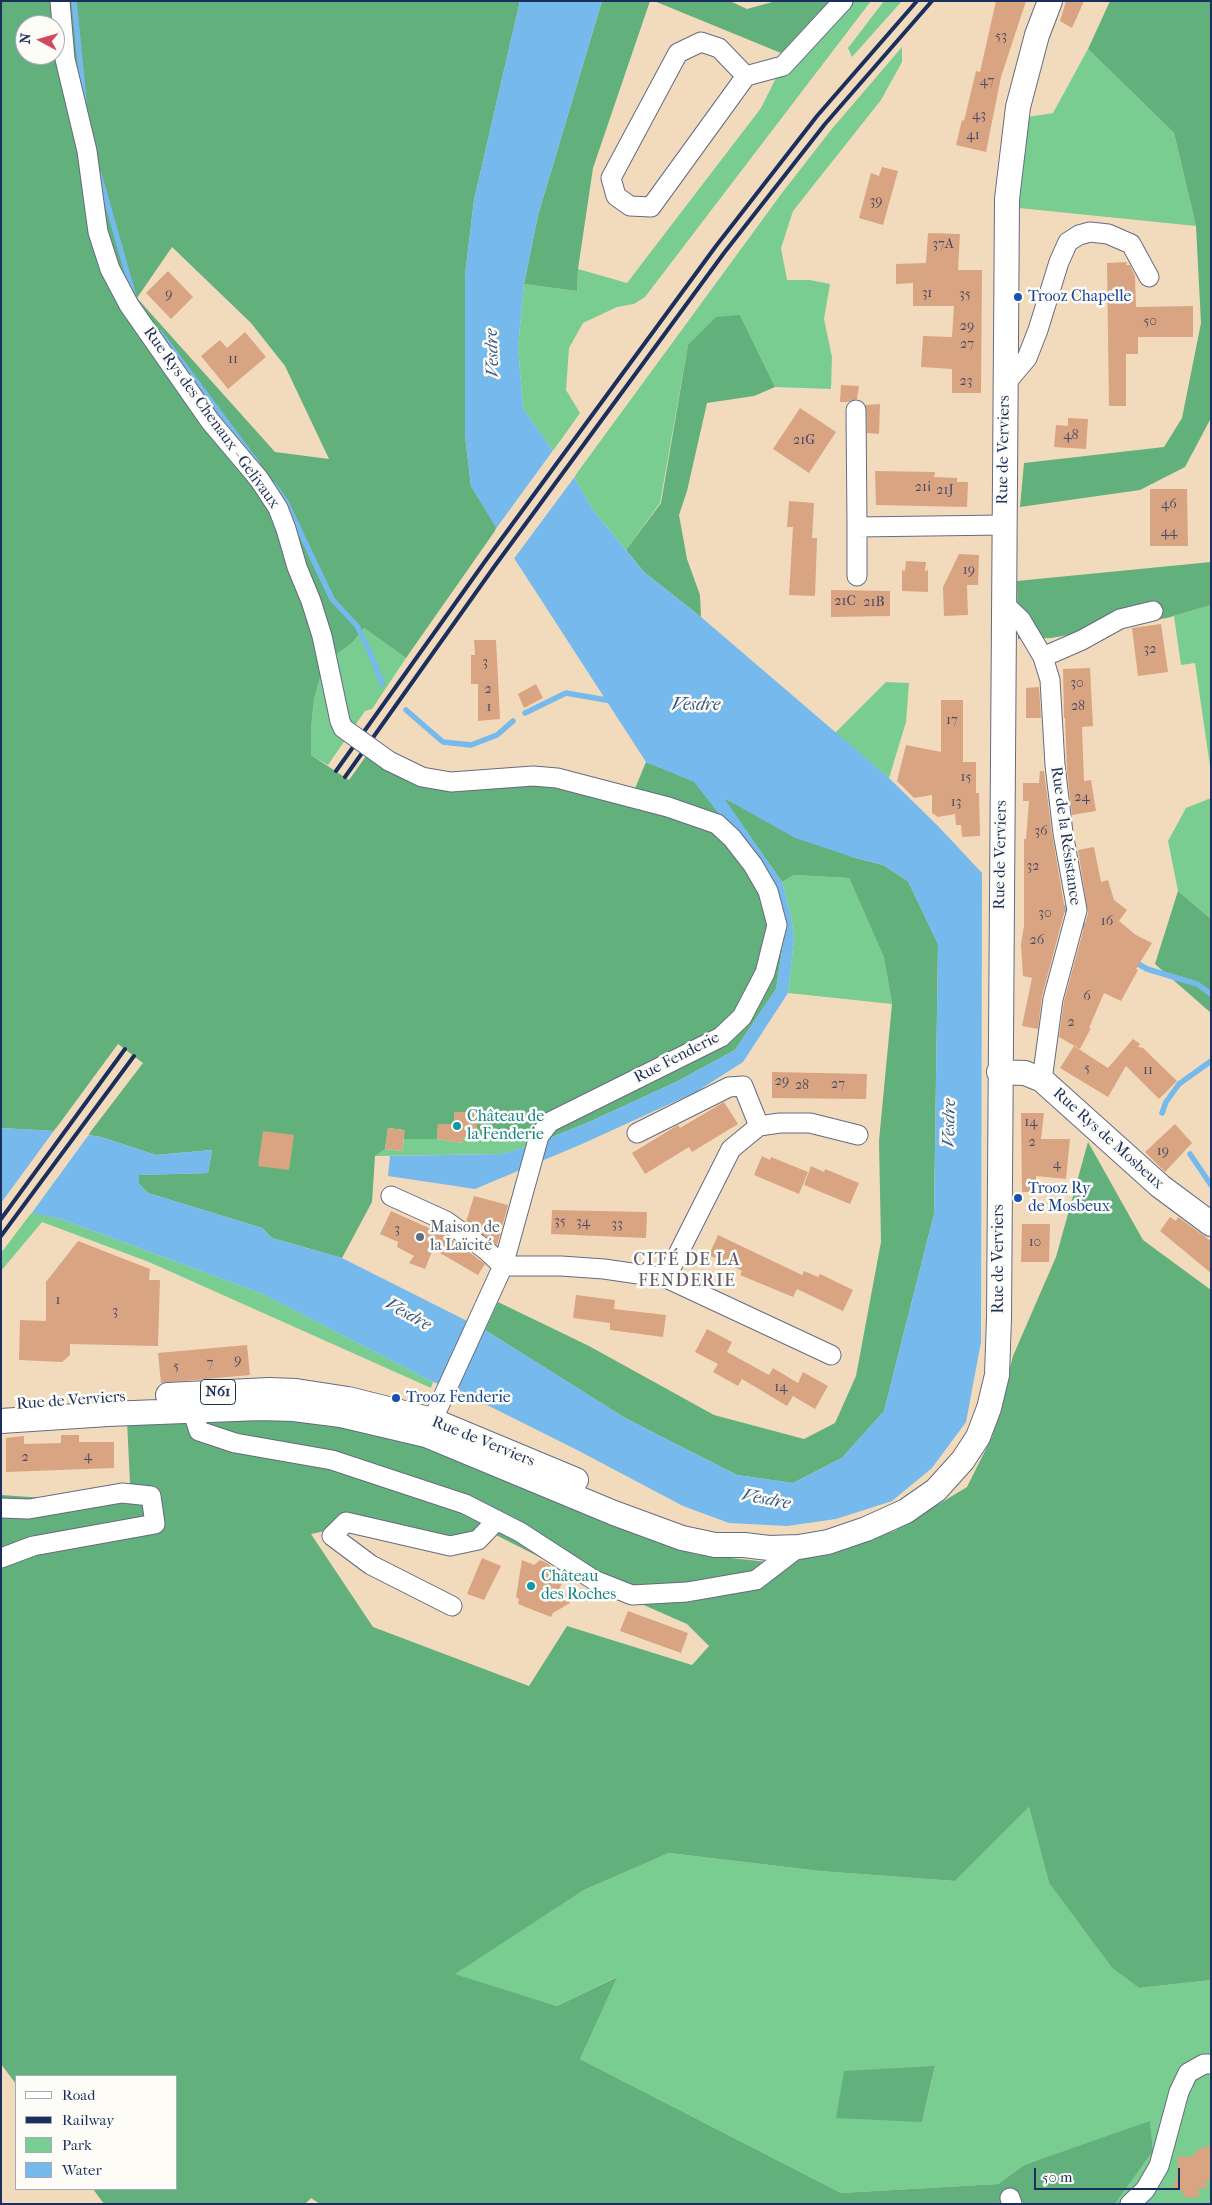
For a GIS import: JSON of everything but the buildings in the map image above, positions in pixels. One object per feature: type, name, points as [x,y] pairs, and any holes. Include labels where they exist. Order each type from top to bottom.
[{"type":"main road","name":"Rue de Verviers","points":[[1,1422],[192,1410],[294,1409],[473,1435],[669,1520],[744,1545],[769,1548],[799,1547],[828,1542],[866,1529],[906,1511],[936,1490],[963,1460],[978,1437],[989,1408],[997,1375],[999,1318],[999,1072],[1007,199],[1018,107],[1037,36],[1050,1]]},
{"type":"main road","name":"Rue Rys de Mosbeux","points":[[999,1072],[1025,1073],[1042,1080],[1160,1186],[1211,1224]]},
{"type":"main road","name":"Rue de Verviers","points":[[1,1406],[233,1391],[296,1391],[348,1399],[429,1428]]},
{"type":"street","name":"Rue Rys des Chenaux - Gelivaux","points":[[60,1],[65,59],[87,151],[98,232],[110,270],[129,305],[210,421],[259,479],[278,508],[297,567],[312,601],[322,636],[340,721]]},
{"type":"street","points":[[746,76],[719,48],[701,42],[678,53],[611,178],[616,196],[630,206],[650,207],[746,76],[783,66],[843,1]]},
{"type":"street","points":[[1005,384],[1027,358],[1059,262],[1068,242],[1079,235],[1090,232],[1108,234],[1131,244],[1149,277]]},
{"type":"street","points":[[856,410],[857,576]]},
{"type":"street","points":[[857,527],[1004,525]]},
{"type":"street","name":"Rue de la Résistance","points":[[1003,603],[1020,620],[1043,657],[1050,680],[1059,804],[1075,916],[1053,999],[1042,1080]]},
{"type":"street","points":[[1043,657],[1082,640],[1120,618],[1153,611]]},
{"type":"street","name":"Rue Fenderie","points":[[340,721],[344,728],[389,761],[422,776],[451,782],[533,776],[557,778],[668,807],[717,824],[732,838],[753,865],[768,891],[777,925],[772,952],[765,973],[742,1017],[721,1037],[550,1122],[539,1136],[503,1266],[493,1292],[443,1394],[429,1428]]},
{"type":"street","points":[[621,780],[632,799]]},
{"type":"street","points":[[637,1133],[729,1087],[744,1086],[759,1126]]},
{"type":"street","points":[[666,1278],[731,1149],[759,1126],[780,1123],[810,1123],[858,1135]]},
{"type":"street","points":[[390,1196],[446,1221],[486,1250],[503,1266],[561,1266],[666,1278],[831,1355]]},
{"type":"street","points":[[192,1410],[199,1431],[235,1443],[332,1460],[465,1504],[497,1520],[594,1580],[632,1595],[687,1592],[756,1580],[799,1547]]},
{"type":"street","points":[[1,1508],[29,1509],[122,1493],[151,1496],[155,1524],[33,1546],[1,1558]]},
{"type":"street","points":[[452,1606],[372,1565],[332,1536],[346,1522],[450,1546],[478,1540],[497,1520]]},
{"type":"street","points":[[1130,2204],[1145,2190],[1159,2166],[1180,2092],[1188,2073],[1204,2064],[1211,2064]]},
{"type":"green space","points":[[1,1],[520,1],[474,200],[465,275],[465,435],[471,486],[497,528],[406,658],[364,628],[352,643],[334,656],[321,674],[314,699],[311,755],[349,780],[376,742],[424,773],[634,791],[646,762],[694,781],[774,884],[782,913],[784,938],[776,989],[735,1050],[676,1082],[589,1122],[532,1145],[529,1136],[474,1137],[474,1129],[454,1112],[454,1124],[438,1124],[437,1139],[404,1139],[404,1130],[388,1128],[385,1149],[375,1156],[372,1202],[342,1258],[272,1238],[262,1228],[148,1193],[139,1184],[138,1175],[208,1173],[212,1150],[156,1155],[101,1137],[88,1135],[143,1063],[118,1044],[54,1131],[1,1128]],"holes":[[[172,247],[251,323],[285,366],[329,459],[275,452],[137,298]]]},
{"type":"green space","points":[[602,1],[650,1],[593,168],[578,269],[577,291],[524,284],[538,215]]},
{"type":"green space","points":[[654,1],[730,1],[747,9],[776,1],[829,1],[781,53]]},
{"type":"green space","points":[[853,1],[871,1],[645,297],[634,304],[617,307],[583,323],[569,348],[566,390],[580,413],[553,451],[523,408],[518,347],[524,284],[577,291],[578,269],[627,283],[761,108],[778,74],[789,73]]},
{"type":"green space","points":[[884,1],[902,1],[852,57],[848,48]]},
{"type":"green space","points":[[1110,1],[1211,1],[1211,418],[1185,467],[1140,490],[1020,507],[1024,463],[1164,447],[1182,418],[1201,323],[1196,226],[1174,133],[1088,49]]},
{"type":"green space","points":[[902,47],[902,62],[881,100],[793,211],[781,248],[787,280],[810,280],[830,284],[824,319],[832,357],[831,389],[775,387],[740,315],[688,345],[660,503],[626,550],[593,510],[574,477],[782,193],[831,130]]},
{"type":"green space","points":[[1088,49],[1174,133],[1196,226],[1019,208],[1028,117],[1053,113]]},
{"type":"green space","points":[[740,315],[775,387],[754,396],[707,403],[687,491],[679,515],[687,559],[700,595],[701,617],[644,572],[626,550],[661,503],[688,345],[716,317]]},
{"type":"green space","points":[[1211,562],[1211,605],[1167,618],[1051,638],[1018,639],[1017,581]]},
{"type":"green space","points":[[1211,605],[1211,773],[1195,663],[1181,665],[1174,616]]},
{"type":"green space","points":[[364,628],[406,658],[372,709],[365,711],[328,765],[311,755],[314,699],[321,674],[334,656],[352,643]]},
{"type":"green space","points":[[886,682],[909,683],[906,722],[889,778],[835,733]]},
{"type":"green space","points":[[723,798],[852,857],[883,865],[908,881],[938,944],[934,1214],[884,1411],[842,1458],[793,1483],[737,1475],[625,1418],[485,1330],[498,1302],[589,1346],[714,1415],[804,1439],[835,1423],[856,1376],[881,1242],[879,1141],[892,1004],[884,957],[849,878],[794,875],[782,882]]},
{"type":"green space","points":[[1211,798],[1211,919],[1178,891],[1168,841],[1186,808]]},
{"type":"green space","points":[[794,875],[849,878],[884,956],[892,1004],[788,993],[794,939],[791,915],[782,882]]},
{"type":"green space","points":[[1178,891],[1211,919],[1211,1013],[1155,964]]},
{"type":"green space","points":[[530,1136],[532,1145],[502,1154],[375,1156],[385,1149],[402,1151],[404,1139],[437,1139],[463,1143],[463,1137]]},
{"type":"green space","points":[[1088,1142],[1143,1240],[1211,1290],[1211,1980],[1139,1988],[1112,1968],[1049,1883],[1029,1807],[955,1881],[820,1871],[669,1853],[584,1890],[455,1974],[557,2006],[617,1977],[580,2059],[841,2193],[998,2184],[1024,2165],[1150,2121],[1153,2151],[1115,2204],[320,2204],[311,2198],[305,2204],[104,2204],[94,2190],[178,2190],[178,2075],[15,2075],[15,2083],[1,2064],[1,1495],[131,1504],[127,1421],[291,1420],[414,1439],[694,1554],[786,1564],[894,1531],[967,1487],[992,1437],[1013,1356],[1056,1257]],"holes":[[[368,1522],[438,1543],[492,1533],[573,1574],[687,1624],[709,1646],[692,1665],[567,1626],[529,1686],[373,1627],[311,1534]]]},
{"type":"green space","points":[[32,1212],[61,1219],[263,1294],[433,1382],[431,1388],[149,1262],[42,1222],[1,1271],[1,1253]]},
{"type":"green space","points":[[1029,1807],[1049,1883],[1112,1968],[1139,1988],[1211,1980],[1211,2204],[1115,2204],[1153,2151],[1150,2122],[1024,2165],[998,2184],[841,2193],[580,2059],[616,1977],[557,2006],[454,1974],[584,1890],[669,1853],[820,1871],[955,1881]],"holes":[[[935,2067],[922,2122],[844,2072]]]},
{"type":"green space","points":[[935,2066],[922,2122],[836,2118],[844,2071]]},
{"type":"water","name":"Vesdre","points":[[520,1],[602,1],[538,215],[524,284],[518,347],[523,408],[574,477],[593,510],[644,572],[701,617],[889,778],[982,873],[981,1342],[966,1422],[932,1468],[892,1501],[836,1519],[787,1526],[729,1523],[683,1506],[579,1451],[457,1390],[433,1382],[263,1294],[61,1219],[1,1206],[1,1128],[54,1131],[101,1137],[156,1155],[212,1150],[208,1173],[139,1175],[139,1184],[148,1193],[262,1228],[272,1238],[342,1258],[485,1330],[625,1418],[737,1475],[793,1483],[842,1458],[884,1411],[934,1214],[938,945],[908,881],[883,865],[795,838],[724,798],[782,882],[791,915],[794,939],[788,993],[743,1062],[696,1092],[582,1144],[475,1189],[388,1176],[390,1156],[502,1154],[532,1145],[589,1122],[676,1082],[735,1050],[776,989],[784,938],[782,913],[774,884],[694,782],[646,762],[514,558],[471,486],[465,435],[465,275],[474,200]]},
{"type":"pier","points":[[554,449],[576,475],[513,560],[495,530]]},
{"type":"pier","points":[[56,1128],[90,1133],[31,1214],[1,1209],[1,1203]]},
{"type":"waterway","points":[[74,1],[84,101]]},
{"type":"waterway","points":[[99,174],[134,297]]},
{"type":"waterway","points":[[160,333],[257,463]]},
{"type":"waterway","points":[[274,485],[286,502],[332,599],[357,626],[369,650],[382,684]]},
{"type":"waterway","points":[[525,713],[566,693],[612,701]]},
{"type":"waterway","points":[[406,710],[443,742],[471,745],[497,735],[513,721]]},
{"type":"waterway","points":[[1058,903],[1089,930]]},
{"type":"waterway","points":[[1133,961],[1147,969],[1197,984],[1211,994]]},
{"type":"waterway","points":[[1162,1113],[1166,1102],[1179,1084],[1211,1061]]},
{"type":"waterway","points":[[1190,1154],[1211,1185]]},
{"type":"railway","points":[[336,771],[486,560],[716,246],[817,116],[917,1]]},
{"type":"railway","points":[[345,777],[494,567],[724,253],[825,124],[932,1]]},
{"type":"railway","points":[[1,1219],[125,1049]]},
{"type":"railway","points":[[1,1236],[134,1056]]},
{"type":"place","name":"Trooz Chapelle","points":[[1018,297]]},
{"type":"place","name":"Château de la Fenderie","points":[[457,1126]]},
{"type":"place","name":"Trooz Ry de Mosbeux","points":[[1018,1198]]},
{"type":"place","name":"Maison de la Laïcité","points":[[420,1237]]},
{"type":"place","name":"Trooz Fenderie","points":[[396,1398]]},
{"type":"place","name":"Château des Roches","points":[[531,1586]]},
{"type":"district","name":"CITÉ DE LA FENDERIE","points":[[687,1271]]}]
